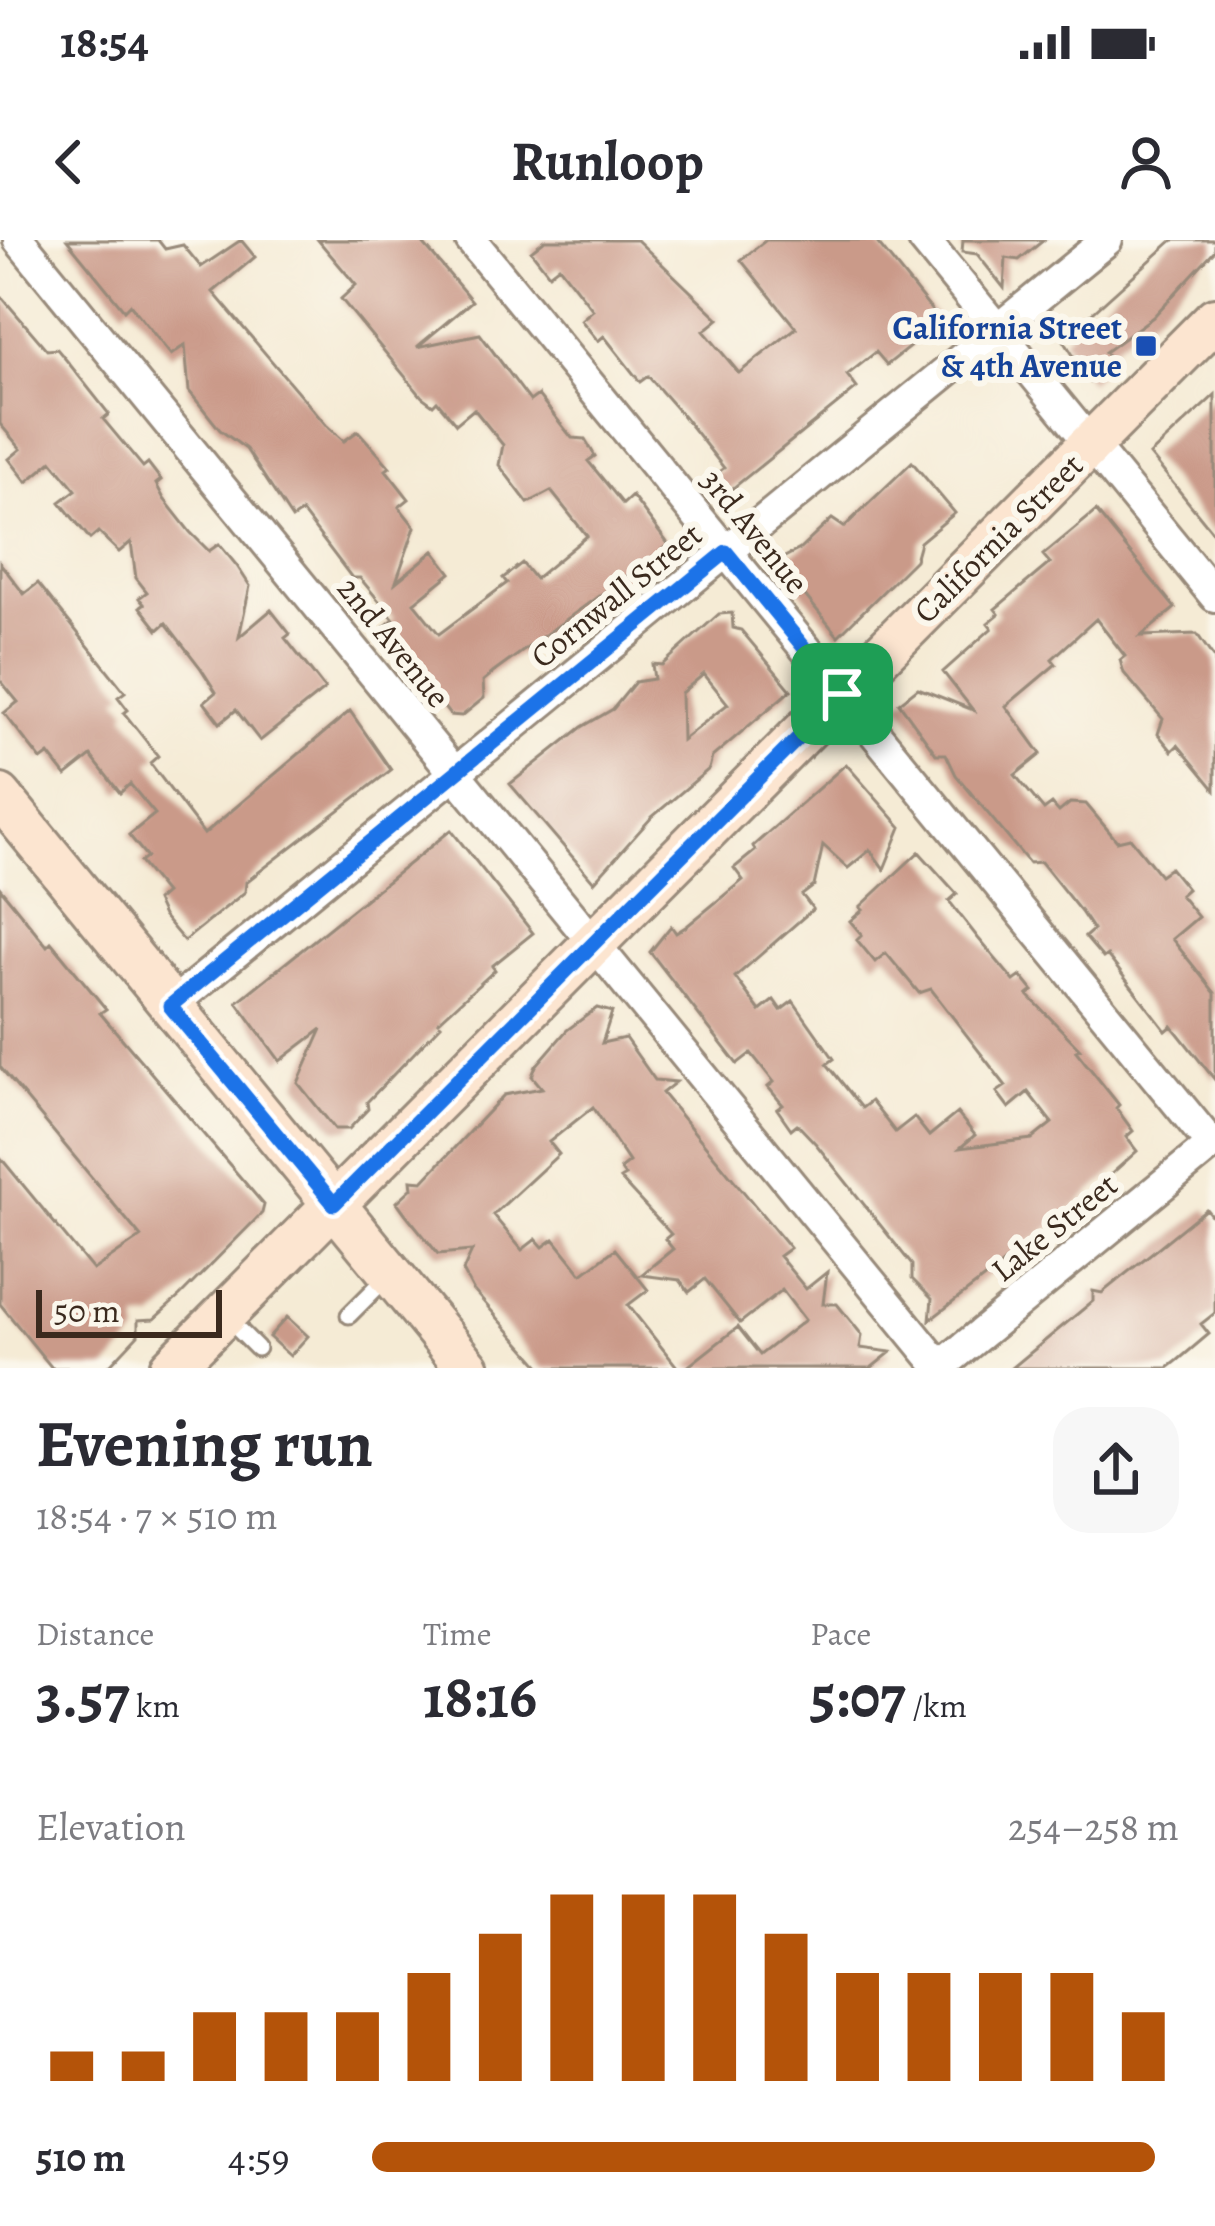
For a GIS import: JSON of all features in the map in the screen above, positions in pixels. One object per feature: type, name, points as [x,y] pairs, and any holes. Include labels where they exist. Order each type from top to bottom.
[{"type":"main road","name":"California Street","points":[[171,1368],[1215,320]]},
{"type":"main road","points":[[0,796],[468,1368]]},
{"type":"street","name":"2nd Avenue","points":[[19,240],[940,1368]]},
{"type":"street","name":"3rd Avenue","points":[[471,240],[1213,1144]]},
{"type":"street","points":[[924,240],[1215,596]]},
{"type":"street","name":"Cornwall Street","points":[[170,1006],[1107,240]]},
{"type":"street","name":"Lake Street","points":[[940,1368],[1213,1144]]},
{"type":"lane","points":[[349,1315],[390,1274]]},
{"type":"lane","points":[[224,1315],[257,1348]]},
{"type":"building","points":[[67,240],[158,240],[165,249],[183,245],[201,267],[241,240],[255,257],[213,292],[326,425],[344,441],[358,431],[390,467],[386,470],[409,499],[399,507],[415,527],[396,582],[434,551],[451,573],[414,603],[439,634],[507,583],[503,578],[522,563],[535,579],[587,536],[551,491],[528,503],[499,465],[503,445],[474,409],[456,424],[437,401],[433,405],[422,397],[341,299],[356,285],[318,240],[420,240],[472,301],[417,347],[480,334],[530,401],[538,395],[572,438],[585,439],[595,456],[588,461],[623,504],[632,496],[669,545],[483,681],[484,698],[462,716],[450,715],[391,641],[385,626],[394,619],[360,578],[352,578],[302,512],[292,519],[246,449],[220,430],[189,391],[185,345],[171,355],[130,304],[124,310]]},
{"type":"building","points":[[545,240],[637,240],[719,319],[704,331],[739,373],[796,328],[741,260],[766,240],[875,240],[941,322],[887,365],[876,352],[847,375],[857,388],[727,493],[713,476],[724,468],[683,416],[648,376],[640,382],[604,336],[598,341],[581,320],[593,310],[559,266],[549,274],[531,251]]},
{"type":"building","points":[[963,240],[1044,240],[1019,260],[1006,258],[1004,288],[977,254],[962,252]]},
{"type":"building","points":[[1173,240],[1215,240],[1215,250],[1153,317],[1105,352],[1111,361],[1090,382],[1063,339]]},
{"type":"building","points":[[0,295],[47,350],[57,349],[67,361],[109,414],[103,419],[143,467],[148,463],[161,480],[156,484],[164,499],[190,532],[209,551],[219,544],[237,566],[250,586],[239,637],[271,610],[290,634],[285,638],[325,689],[260,741],[236,710],[220,723],[204,702],[216,692],[200,667],[166,623],[158,630],[140,607],[144,604],[139,598],[147,592],[136,578],[131,542],[119,552],[98,532],[90,539],[60,502],[76,490],[52,461],[27,482],[9,459],[21,449],[0,424]]},
{"type":"building","points":[[1215,395],[1215,535],[1150,455]]},
{"type":"building","points":[[912,462],[955,513],[920,542],[915,560],[838,636],[777,561],[800,549],[832,519],[844,527]]},
{"type":"building","points":[[1096,511],[1175,608],[1141,636],[1197,634],[1215,660],[1215,790],[1178,745],[1172,751],[1158,734],[1163,719],[1124,673],[1120,660],[1125,656],[1096,619],[1052,659],[1056,664],[1006,706],[1041,754],[1015,775],[1044,810],[1052,804],[1059,812],[1070,803],[1086,804],[1117,841],[1130,838],[1160,875],[1170,868],[1187,889],[1180,895],[1198,917],[1172,939],[1215,993],[1215,1080],[1172,1026],[1166,1031],[1107,955],[1103,958],[1085,937],[1093,930],[1081,912],[1041,862],[1029,863],[956,775],[946,754],[936,754],[899,703],[918,688],[973,710],[943,672],[992,628],[988,623],[999,614],[995,609],[1050,563],[1043,555]]},
{"type":"building","points":[[0,563],[24,594],[38,583],[125,692],[118,697],[128,710],[124,713],[158,756],[150,763],[204,834],[350,711],[391,770],[246,882],[245,892],[184,941],[163,916],[156,901],[165,893],[140,862],[147,857],[129,835],[155,814],[130,784],[120,793],[91,756],[66,776],[49,754],[41,760],[4,713],[18,702],[0,680]]},
{"type":"building","points":[[732,613],[733,628],[741,630],[791,690],[712,757],[709,769],[652,817],[594,882],[510,784],[582,727],[613,709],[635,682],[654,679],[652,664],[662,665],[719,614]],"holes":[[[704,674],[728,704],[682,740],[681,693]]]},
{"type":"building","points":[[846,764],[901,827],[884,869],[870,850],[848,868],[823,845],[814,886],[802,895],[813,909],[735,977],[760,1011],[774,1000],[781,1010],[793,1001],[834,1059],[827,1064],[862,1108],[871,1101],[895,1132],[914,1117],[929,1136],[957,1113],[975,1135],[960,1148],[1032,1139],[1052,1123],[1028,1092],[1009,1108],[997,1092],[1006,1086],[931,989],[919,993],[886,953],[875,962],[857,940],[862,935],[850,921],[919,852],[957,894],[949,901],[978,938],[1014,981],[1021,976],[1033,991],[1028,995],[1080,1049],[1076,1051],[1119,1105],[1116,1108],[1133,1131],[1126,1137],[1137,1151],[1061,1219],[930,1320],[932,1299],[912,1279],[912,1265],[816,1144],[797,1124],[791,1129],[777,1109],[783,1105],[768,1087],[774,1082],[751,1053],[737,1064],[650,952],[671,926],[676,933],[687,926],[743,880],[734,868],[755,851],[753,846]]},
{"type":"building","points":[[451,830],[533,933],[492,966],[495,970],[438,1022],[441,1025],[367,1102],[368,1109],[349,1129],[335,1129],[298,1083],[322,1029],[280,1061],[237,1002]]},
{"type":"building","points":[[0,888],[47,946],[51,942],[106,1009],[100,1013],[264,1205],[262,1213],[180,1296],[154,1319],[138,1320],[138,1335],[107,1368],[52,1368],[0,1304],[0,1157],[93,1270],[141,1237],[0,1067]]},
{"type":"building","points":[[597,1008],[612,1012],[602,1043],[625,1038],[655,1080],[676,1082],[662,1093],[790,1248],[779,1256],[806,1289],[827,1272],[823,1304],[837,1304],[862,1335],[860,1348],[891,1352],[871,1368],[686,1368],[738,1327],[760,1355],[805,1320],[782,1290],[740,1323],[705,1279],[689,1292],[680,1280],[641,1275],[673,1249],[665,1239],[671,1234],[620,1179],[625,1176],[620,1169],[629,1162],[593,1107],[549,1142],[559,1154],[493,1215],[522,1250],[536,1239],[543,1247],[554,1239],[582,1274],[615,1249],[648,1290],[628,1305],[678,1368],[542,1368],[473,1290],[463,1271],[472,1251],[438,1254],[397,1202],[412,1188],[411,1180],[423,1181],[504,1095],[542,1088],[532,1076],[536,1066],[567,1030]]},
{"type":"building","points":[[1206,1209],[1215,1220],[1215,1313],[1201,1324],[1209,1334],[1177,1361],[1168,1368],[1012,1368],[1093,1301],[1093,1291],[1102,1293]]},
{"type":"building","points":[[287,1317],[308,1336],[290,1356],[269,1337]]},
{"type":"place","name":"California Street & 4th Avenue","points":[[1146,346]]},
{"type":"route","points":[[726,552],[842,694],[334,1204],[170,1006],[726,552]]}]
